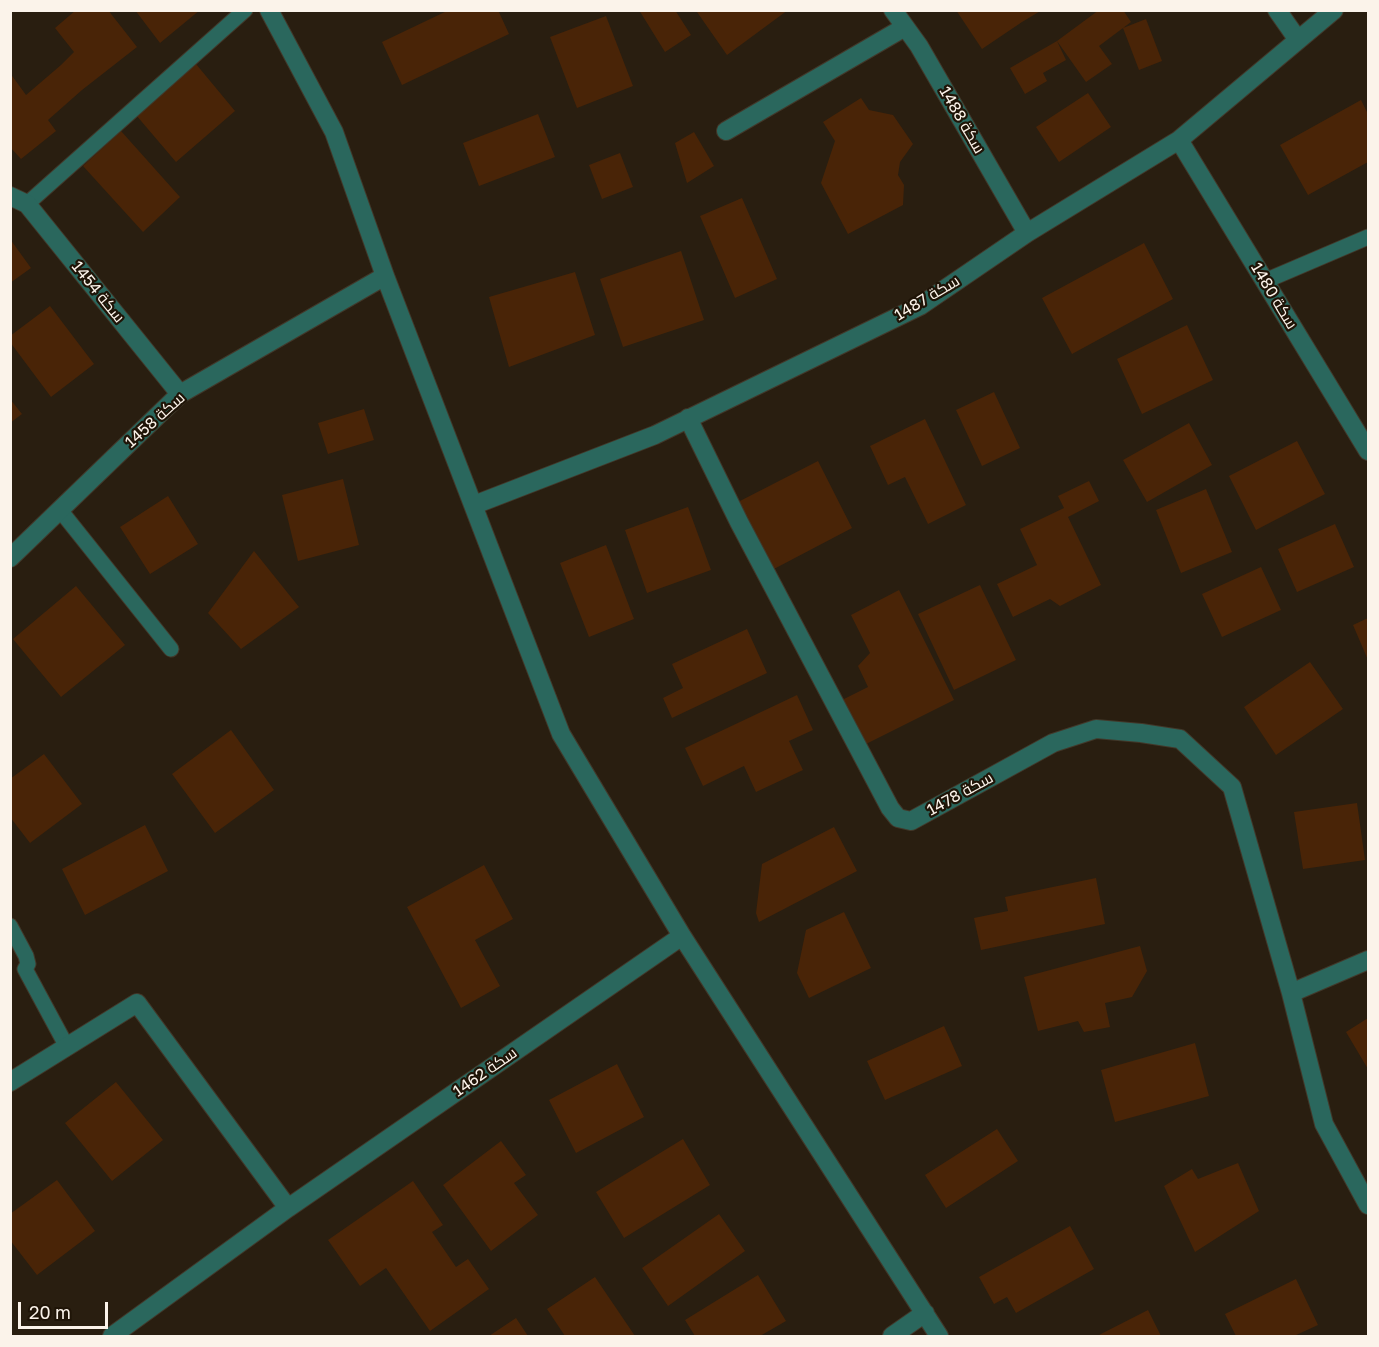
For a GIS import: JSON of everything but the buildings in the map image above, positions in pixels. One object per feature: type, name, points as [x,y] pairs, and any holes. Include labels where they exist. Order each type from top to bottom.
[{"type":"street","points":[[269,10],[334,132],[385,276],[561,734],[682,936],[939,1336]]},
{"type":"street","name":"سكة 1488","points":[[893,10],[919,46],[1027,233]]},
{"type":"street","points":[[1277,10],[1298,40]]},
{"type":"street","name":"سكة 1487","points":[[474,505],[654,435],[921,306],[1027,233],[1179,140],[1334,10]]},
{"type":"street","points":[[726,131],[905,27]]},
{"type":"street","name":"سكة 1480","points":[[1179,140],[1368,452]]},
{"type":"street","name":"سكة 1454","points":[[19,200],[180,394]]},
{"type":"street","name":"سكة 1458","points":[[10,558],[180,394],[385,276]]},
{"type":"street","name":"سكة 1478","points":[[688,418],[739,522],[890,808],[898,818],[911,821],[1053,743],[1096,729],[1180,739],[1232,787],[1291,993],[1324,1124],[1368,1205]]},
{"type":"street","name":"سكة 1462","points":[[112,1336],[288,1208],[682,936]]},
{"type":"street","points":[[1291,993],[1368,960]]},
{"type":"street","points":[[10,1082],[137,1003],[288,1208]]},
{"type":"street","points":[[892,1336],[925,1312]]},
{"type":"lane","points":[[19,200],[245,10]]},
{"type":"lane","points":[[1265,281],[1368,237]]},
{"type":"lane","points":[[60,510],[171,649]]},
{"type":"lane","points":[[10,926],[26,956],[28,964],[25,969],[67,1047]]}]
